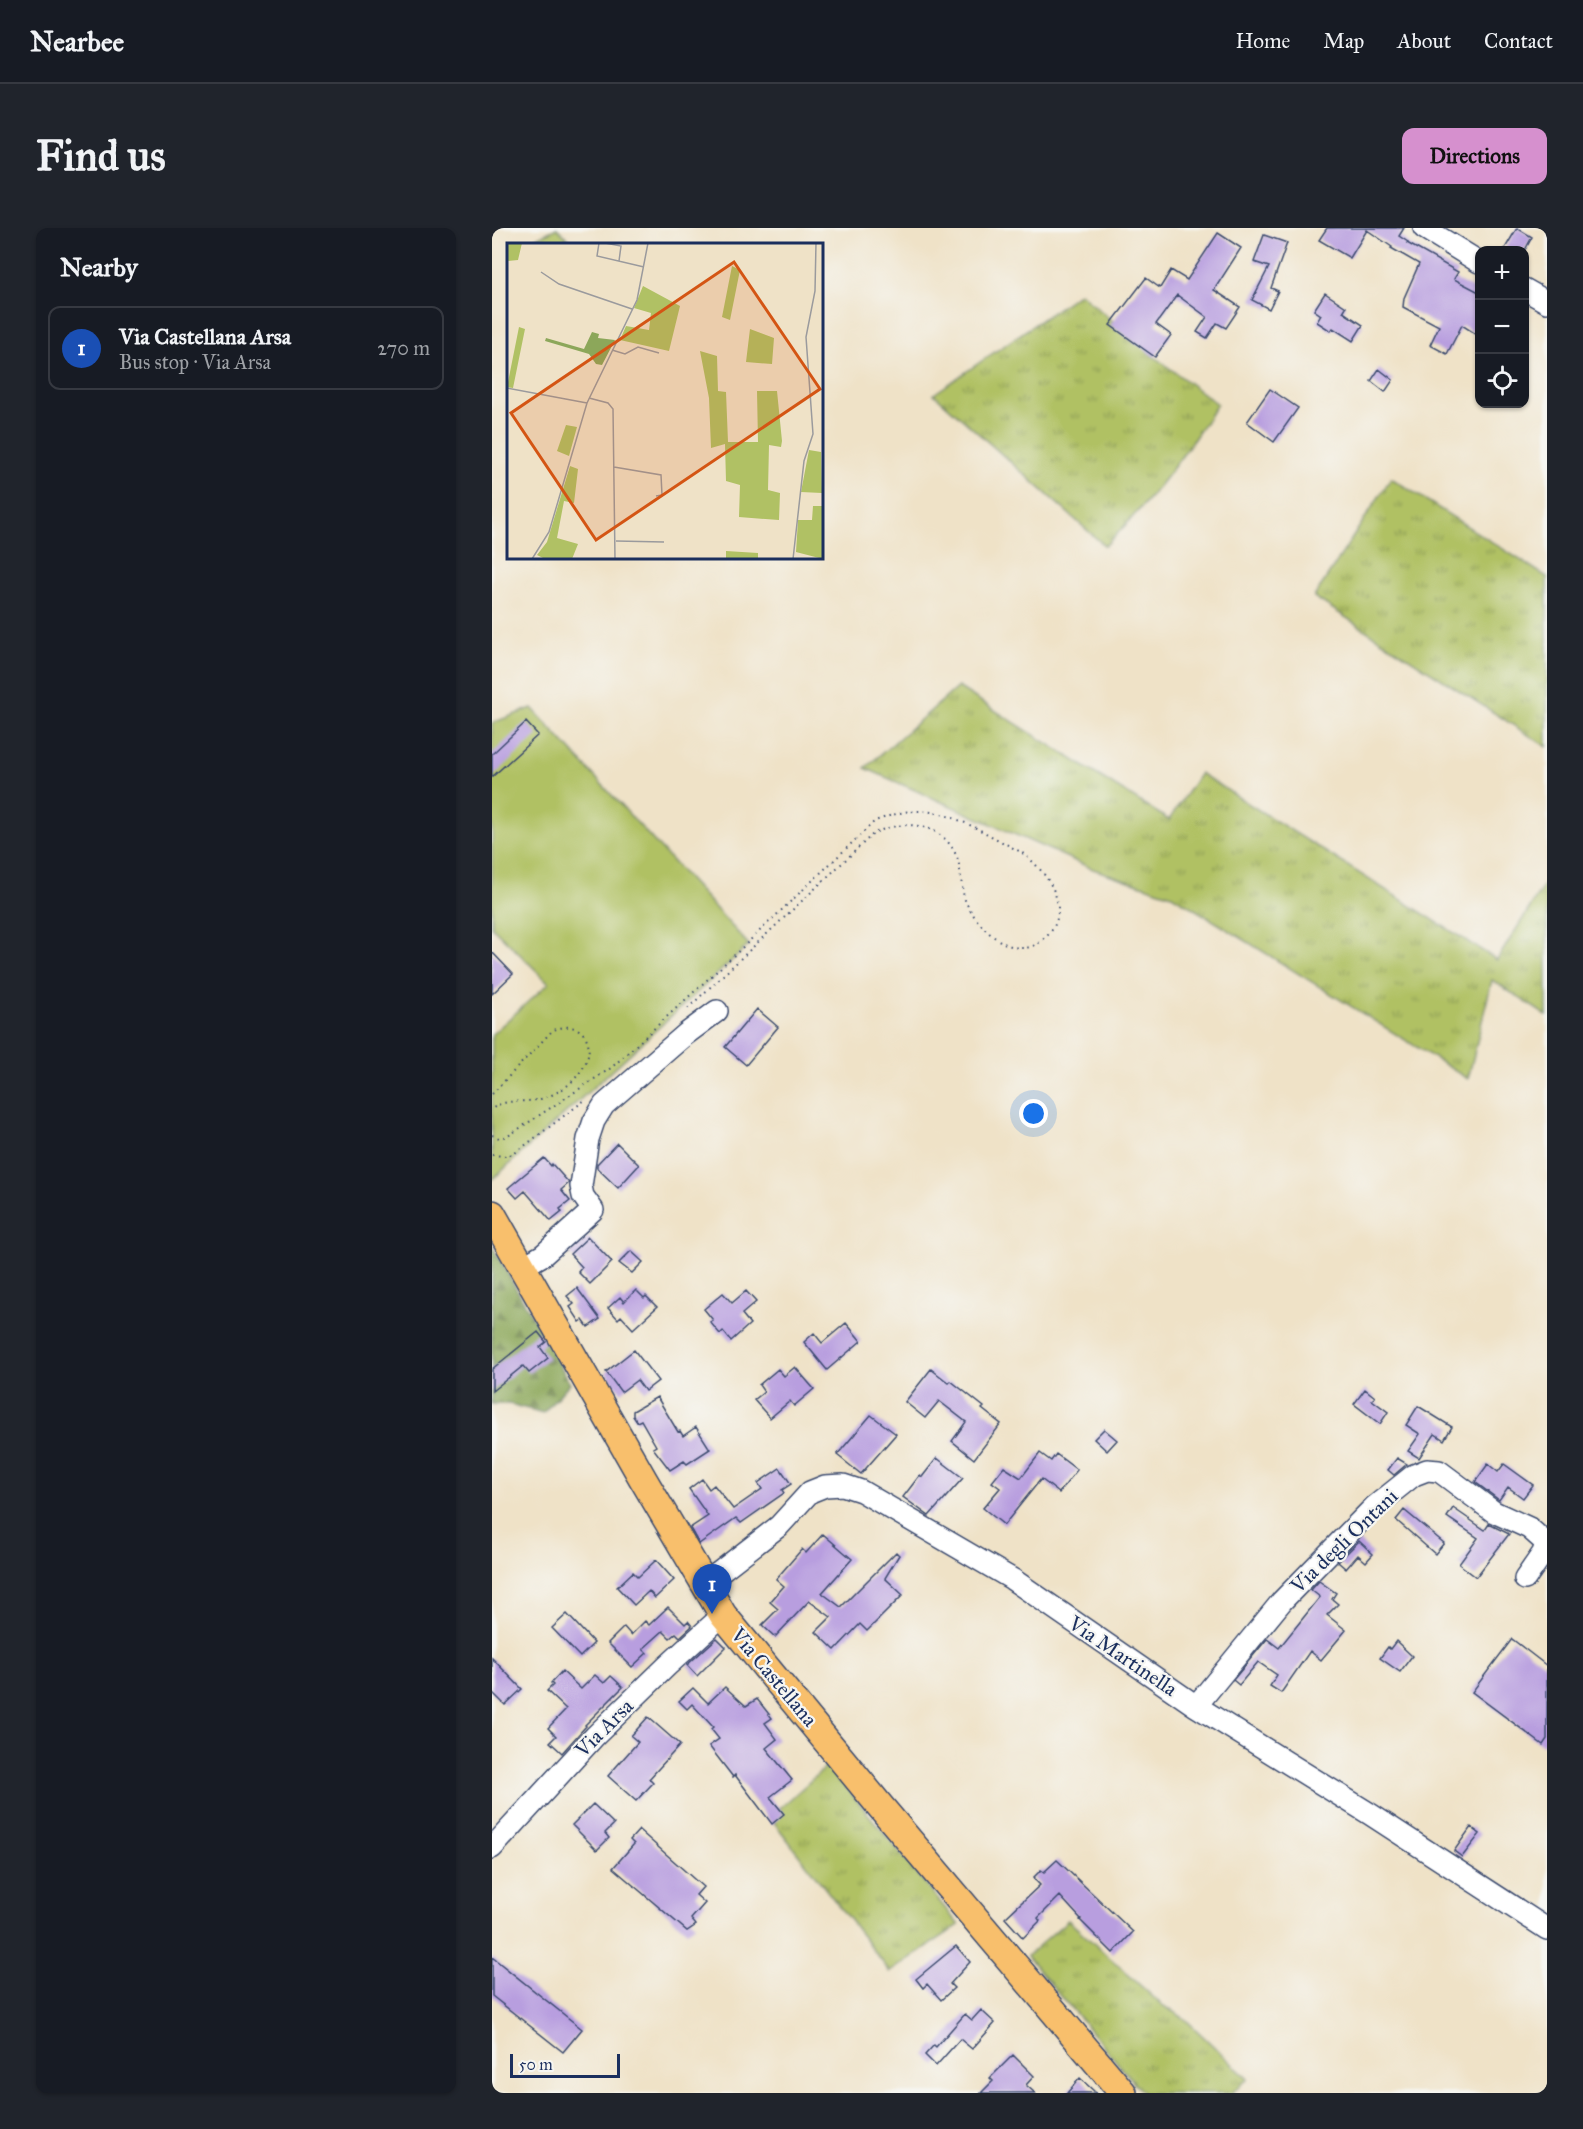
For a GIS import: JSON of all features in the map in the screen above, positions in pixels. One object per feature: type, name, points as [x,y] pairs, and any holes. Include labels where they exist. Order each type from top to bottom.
[{"type":"main road","name":"Via Castellana","points":[[492,1214],[723,1616],[887,1815],[1123,2093]]},
{"type":"street","points":[[1424,228],[1475,260]]},
{"type":"street","points":[[1529,292],[1547,302]]},
{"type":"street","points":[[522,1267],[543,1255],[593,1210],[583,1196],[581,1186],[588,1139],[594,1121],[604,1105],[686,1034],[717,1011]]},
{"type":"street","name":"Via degli Ontani","points":[[1196,1706],[1290,1593],[1374,1507],[1414,1476],[1427,1470],[1439,1471],[1494,1512],[1529,1528],[1546,1543],[1543,1553],[1525,1579]]},
{"type":"street","name":"Via Martinella","points":[[704,1584],[779,1526],[810,1492],[825,1486],[843,1485],[861,1491],[1012,1579],[1196,1706],[1370,1814],[1547,1929]]},
{"type":"street","name":"Via Arsa","points":[[492,1848],[595,1736],[667,1666],[723,1616]]},
{"type":"path","points":[[492,1135],[499,1138],[508,1136],[611,1068],[875,821],[918,810],[945,815],[1031,859],[1046,875],[1056,895],[1058,906],[1056,923],[1051,932],[1035,945],[1025,948],[1015,947],[991,934],[971,912],[962,886],[957,856],[944,839],[933,831],[910,824],[885,828],[873,834],[682,1014]]},
{"type":"path","points":[[492,1094],[552,1031],[569,1026],[584,1034],[588,1042],[587,1060],[583,1068],[568,1084],[541,1099],[504,1102],[492,1109]]},
{"type":"path","points":[[492,1155],[507,1156],[515,1153],[588,1097]]},
{"type":"green space","points":[[557,228],[572,243],[526,243]]},
{"type":"green space","points":[[1080,293],[1152,355],[1217,404],[1165,478],[1105,546],[934,394]]},
{"type":"green space","points":[[1391,478],[1547,577],[1547,747],[1314,597]]},
{"type":"green space","points":[[958,687],[1169,820],[1200,773],[1497,960],[1547,880],[1547,1016],[1492,980],[1468,1079],[1172,895],[1093,869],[865,768]]},
{"type":"green space","points":[[532,708],[749,945],[492,1180],[492,1034],[549,983],[492,927],[492,723]]},
{"type":"green space","points":[[492,1246],[570,1383],[543,1413],[509,1404],[492,1404]]},
{"type":"green space","points":[[828,1765],[959,1925],[890,1972],[770,1817]]},
{"type":"green space","points":[[1068,1920],[1162,2005],[1184,2018],[1248,2079],[1231,2093],[1143,2093],[1027,1956]]},
{"type":"building","points":[[1327,228],[1404,228],[1399,236],[1407,243],[1458,272],[1454,279],[1475,290],[1475,333],[1462,325],[1447,354],[1430,345],[1439,326],[1403,307],[1404,298],[1419,264],[1391,248],[1367,230],[1350,258],[1319,240]]},
{"type":"building","points":[[1517,228],[1532,237],[1527,246],[1506,246]]},
{"type":"building","points":[[1218,233],[1241,248],[1214,290],[1240,307],[1226,328],[1217,323],[1207,338],[1197,332],[1207,317],[1177,295],[1156,324],[1171,335],[1155,357],[1110,325],[1146,278],[1160,288],[1171,270],[1187,280]]},
{"type":"building","points":[[1264,235],[1287,243],[1271,288],[1278,291],[1269,309],[1252,300],[1269,267],[1254,262]]},
{"type":"building","points":[[1325,293],[1346,307],[1343,312],[1363,325],[1353,341],[1333,328],[1331,331],[1317,322],[1321,315],[1314,310]]},
{"type":"building","points":[[1379,369],[1393,380],[1385,392],[1371,381]]},
{"type":"building","points":[[1270,389],[1298,408],[1274,442],[1247,422]]},
{"type":"building","points":[[526,722],[538,735],[492,777],[492,754]]},
{"type":"building","points":[[492,952],[513,974],[492,994]]},
{"type":"building","points":[[757,1009],[778,1027],[746,1065],[725,1047]]},
{"type":"building","points":[[617,1143],[639,1165],[618,1188],[597,1168],[597,1164]]},
{"type":"building","points":[[544,1158],[569,1183],[561,1190],[570,1201],[551,1221],[525,1191],[517,1198],[508,1188]]},
{"type":"building","points":[[588,1237],[612,1262],[590,1284],[578,1272],[582,1267],[570,1254]]},
{"type":"building","points":[[631,1251],[643,1262],[632,1273],[619,1263]]},
{"type":"building","points":[[577,1288],[600,1319],[588,1327],[583,1320],[580,1322],[570,1307],[574,1304],[567,1296]]},
{"type":"building","points":[[636,1290],[657,1307],[633,1329],[621,1316],[618,1319],[608,1308],[620,1297],[624,1302]]},
{"type":"building","points":[[746,1291],[756,1302],[742,1314],[750,1324],[731,1341],[723,1331],[720,1334],[710,1322],[713,1320],[704,1309],[723,1293],[732,1303]]},
{"type":"building","points":[[846,1323],[861,1341],[827,1370],[804,1342],[814,1333],[822,1343]]},
{"type":"building","points":[[538,1332],[546,1342],[540,1347],[548,1358],[529,1373],[523,1366],[492,1391],[492,1369]]},
{"type":"building","points":[[634,1350],[658,1381],[645,1391],[637,1380],[621,1392],[606,1372]]},
{"type":"building","points":[[795,1367],[814,1389],[794,1406],[790,1401],[770,1418],[754,1400],[764,1392],[759,1385],[778,1369],[784,1376]]},
{"type":"building","points":[[931,1369],[949,1383],[951,1381],[984,1407],[982,1409],[1001,1424],[974,1459],[952,1441],[966,1422],[939,1401],[925,1418],[905,1402]]},
{"type":"building","points":[[1365,1389],[1375,1397],[1372,1400],[1388,1412],[1380,1424],[1354,1404]]},
{"type":"building","points":[[657,1397],[678,1432],[680,1431],[683,1436],[696,1427],[710,1449],[687,1464],[684,1461],[670,1470],[653,1448],[656,1446],[641,1420],[637,1422],[633,1416],[633,1411]]},
{"type":"building","points":[[1418,1406],[1452,1427],[1444,1440],[1435,1434],[1419,1458],[1408,1451],[1420,1434],[1406,1425]]},
{"type":"building","points":[[871,1415],[896,1434],[861,1474],[837,1455]]},
{"type":"building","points":[[1104,1429],[1117,1440],[1107,1451],[1094,1439]]},
{"type":"building","points":[[1040,1453],[1051,1461],[1056,1454],[1077,1470],[1059,1493],[1041,1479],[1004,1525],[983,1508],[1000,1488],[992,1482],[1004,1467],[1021,1478]]},
{"type":"building","points":[[937,1458],[963,1478],[929,1516],[903,1497]]},
{"type":"building","points":[[1397,1458],[1407,1464],[1394,1475],[1388,1470]]},
{"type":"building","points":[[1488,1464],[1498,1472],[1504,1464],[1533,1485],[1523,1498],[1508,1487],[1499,1500],[1475,1482]]},
{"type":"building","points":[[780,1468],[791,1484],[782,1490],[784,1493],[741,1523],[736,1518],[699,1544],[690,1528],[708,1516],[689,1489],[702,1479],[709,1489],[714,1485],[733,1509],[762,1489],[758,1483]]},
{"type":"building","points":[[1453,1508],[1485,1530],[1489,1524],[1509,1534],[1476,1577],[1459,1564],[1478,1538],[1447,1517]]},
{"type":"building","points":[[1404,1510],[1444,1543],[1435,1554],[1396,1520]]},
{"type":"building","points":[[823,1534],[852,1559],[822,1593],[841,1607],[896,1552],[899,1555],[885,1578],[903,1595],[867,1631],[860,1624],[835,1650],[816,1632],[831,1617],[809,1601],[775,1637],[762,1625],[778,1609],[770,1602],[784,1586],[776,1579],[802,1549],[806,1553]]},
{"type":"building","points":[[1359,1541],[1373,1554],[1366,1562],[1358,1555],[1346,1569],[1338,1562]]},
{"type":"building","points":[[656,1560],[674,1580],[655,1598],[649,1591],[634,1605],[617,1587],[633,1572],[638,1577]]},
{"type":"building","points":[[1319,1581],[1336,1593],[1332,1599],[1338,1604],[1327,1615],[1346,1630],[1321,1660],[1310,1651],[1281,1693],[1270,1686],[1277,1675],[1258,1662],[1239,1685],[1233,1680],[1267,1639],[1279,1648],[1320,1597],[1311,1590]]},
{"type":"building","points":[[668,1607],[685,1624],[688,1621],[692,1626],[680,1637],[676,1633],[670,1638],[663,1631],[643,1649],[647,1653],[632,1667],[608,1643],[624,1627],[631,1635],[645,1621],[649,1625]]},
{"type":"building","points":[[567,1614],[594,1643],[580,1657],[552,1628]]},
{"type":"building","points":[[717,1638],[726,1647],[697,1676],[687,1665]]},
{"type":"building","points":[[1512,1639],[1547,1666],[1547,1739],[1543,1745],[1472,1692]]},
{"type":"building","points":[[1396,1641],[1412,1656],[1400,1672],[1380,1658]]},
{"type":"building","points":[[492,1658],[522,1689],[505,1705],[492,1692]]},
{"type":"building","points":[[562,1671],[581,1689],[595,1675],[604,1683],[611,1676],[623,1687],[585,1725],[562,1753],[550,1742],[556,1736],[548,1728],[566,1709],[547,1691]]},
{"type":"building","points":[[725,1687],[746,1706],[757,1699],[772,1718],[765,1723],[777,1739],[766,1748],[792,1780],[770,1797],[784,1814],[772,1824],[735,1775],[733,1777],[709,1746],[719,1739],[711,1729],[713,1727],[692,1704],[687,1709],[679,1701],[693,1688],[708,1703]]},
{"type":"building","points":[[648,1717],[680,1745],[649,1779],[653,1783],[636,1801],[608,1776],[638,1742],[631,1736]]},
{"type":"building","points":[[593,1804],[614,1824],[605,1833],[609,1838],[597,1850],[572,1825]]},
{"type":"building","points":[[1471,1827],[1480,1834],[1462,1857],[1454,1851]]},
{"type":"building","points":[[639,1830],[703,1887],[696,1895],[705,1903],[691,1919],[696,1925],[687,1931],[613,1868],[634,1844],[630,1840]]},
{"type":"building","points":[[1057,1860],[1133,1932],[1113,1953],[1060,1896],[1038,1918],[1040,1921],[1023,1938],[1005,1918],[1040,1885],[1033,1878]]},
{"type":"building","points":[[956,1946],[970,1962],[950,1984],[954,1988],[941,2000],[927,1984],[923,1988],[916,1979]]},
{"type":"building","points":[[492,1957],[582,2029],[563,2052],[492,1996]]},
{"type":"building","points":[[981,2010],[995,2023],[972,2049],[960,2039],[936,2066],[925,2055],[934,2045],[936,2047],[965,2014],[972,2020]]},
{"type":"building","points":[[1013,2055],[1034,2076],[1026,2085],[1035,2093],[981,2093],[993,2081],[990,2078]]},
{"type":"building","points":[[1080,2078],[1096,2093],[1067,2093]]},
{"type":"place","name":"Via Castellana Arsa","points":[[712,1614]]}]
